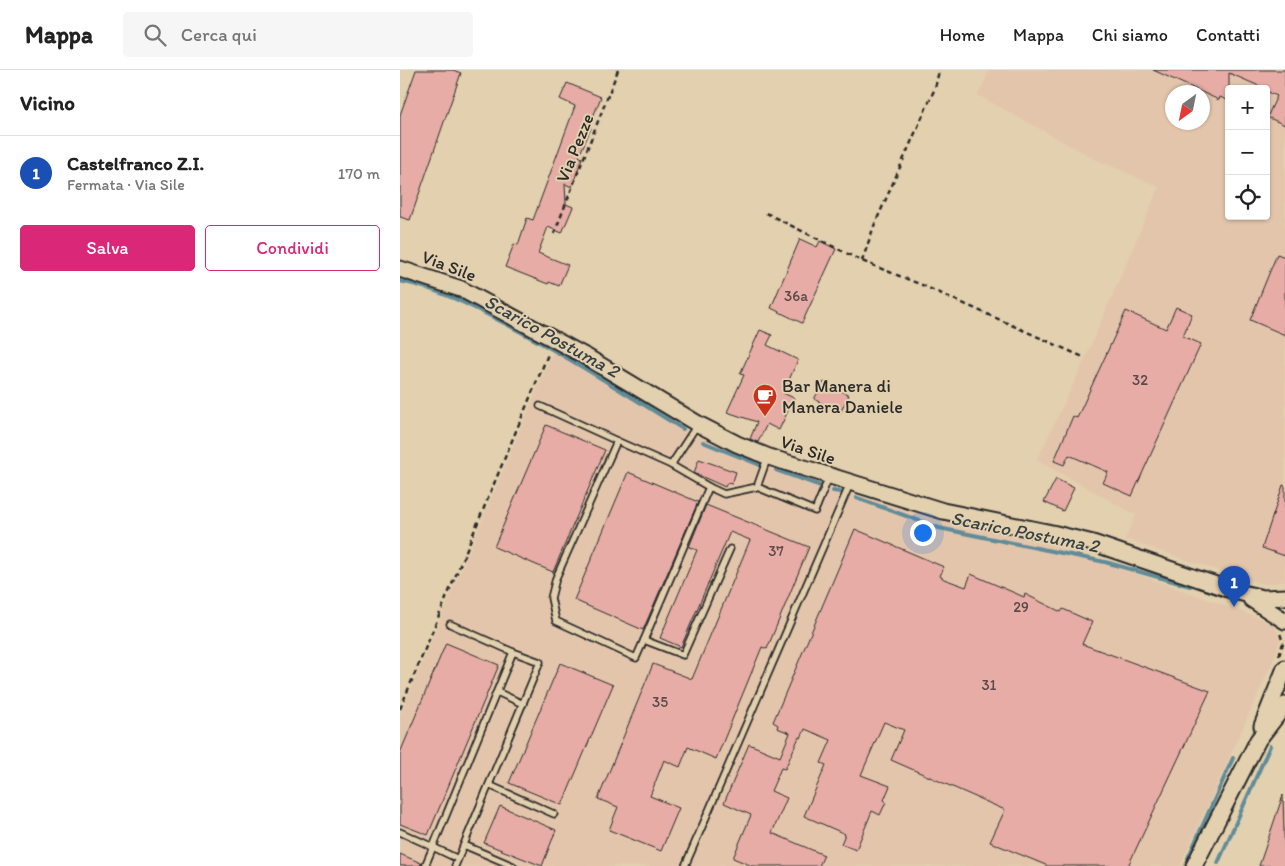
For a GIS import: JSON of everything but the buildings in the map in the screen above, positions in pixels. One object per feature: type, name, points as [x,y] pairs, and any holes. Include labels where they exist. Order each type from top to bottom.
[{"type":"street","name":"Via Sile","points":[[400,269],[452,285],[503,310],[698,424],[738,444],[768,456],[850,484],[943,512],[1093,543],[1234,591],[1263,598],[1285,597]]},
{"type":"street","name":"Via Sile","points":[[1234,591],[1266,607],[1282,623]]},
{"type":"street","points":[[1194,866],[1258,740],[1282,663]]},
{"type":"street","points":[[1258,740],[1285,705]]},
{"type":"lane","points":[[540,406],[671,465],[724,494],[756,487],[815,511],[830,477]]},
{"type":"lane","points":[[671,465],[698,424]]},
{"type":"lane","points":[[618,441],[556,578],[551,598],[556,621],[636,658],[709,487]]},
{"type":"lane","points":[[756,487],[768,456]]},
{"type":"lane","points":[[685,866],[850,484]]},
{"type":"lane","points":[[644,640],[683,656],[730,549]]},
{"type":"lane","points":[[450,624],[540,662],[455,866]]},
{"type":"lane","points":[[425,866],[513,652]]},
{"type":"lane","points":[[497,692],[523,704]]},
{"type":"lane","points":[[488,785],[554,814]]},
{"type":"lane","points":[[400,832],[458,859]]},
{"type":"lane","points":[[464,845],[513,866]]},
{"type":"path","name":"Via Pezze","points":[[554,234],[618,70]]},
{"type":"path","points":[[862,261],[874,226],[935,88],[939,71]]},
{"type":"path","points":[[766,212],[862,261],[922,285],[1083,357]]},
{"type":"path","points":[[400,710],[549,352]]},
{"type":"path","points":[[1282,623],[1282,663]]},
{"type":"shaded area","points":[[990,70],[1285,70],[1285,581],[1266,584],[1247,580],[1125,539],[1136,515],[1037,460],[1084,362],[1159,187],[1095,159],[978,95]]},
{"type":"shaded area","points":[[553,352],[691,432],[751,461],[923,515],[1064,548],[1273,623],[1280,638],[1276,654],[1180,866],[400,866],[400,715]]},
{"type":"waterway","name":"Scarico Postuma 2","points":[[400,281],[441,293],[493,317],[574,362],[683,429]]},
{"type":"waterway","name":"Scarico Postuma 2","points":[[703,442],[760,465]]},
{"type":"waterway","name":"Scarico Postuma 2","points":[[776,470],[821,486]]},
{"type":"waterway","name":"Scarico Postuma 2","points":[[833,491],[840,492]]},
{"type":"waterway","name":"Scarico Postuma 2","points":[[857,498],[939,528],[1105,562],[1190,586]]},
{"type":"waterway","name":"Scarico Postuma 2","points":[[1218,863],[1270,746]]},
{"type":"waterway","points":[[1188,858],[1233,758]]},
{"type":"place","name":"Bar Manera di Manera Daniele","points":[[765,417]]},
{"type":"place","name":"Castelfranco Z.I.","points":[[1234,607]]}]
